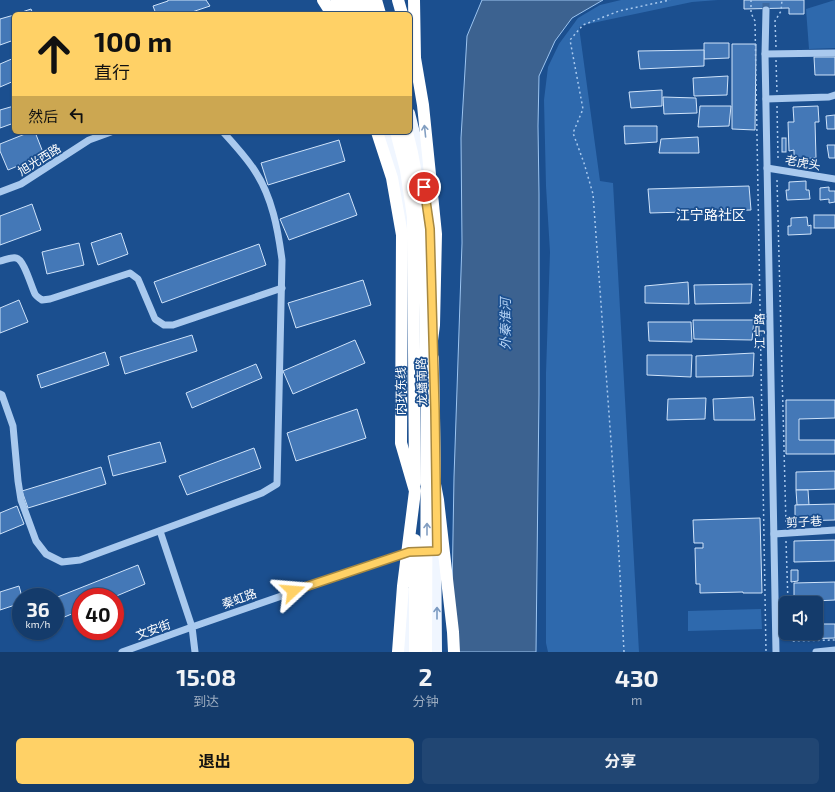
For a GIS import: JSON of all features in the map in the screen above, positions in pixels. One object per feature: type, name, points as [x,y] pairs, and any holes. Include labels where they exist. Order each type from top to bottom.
[{"type":"highway","points":[[323,0],[331,12]]},
{"type":"highway","points":[[335,0],[339,12]]},
{"type":"highway","points":[[346,0],[350,12]]},
{"type":"highway","points":[[356,0],[359,12]]},
{"type":"highway","points":[[367,0],[376,12]]},
{"type":"highway","points":[[376,0],[377,12]]},
{"type":"highway","points":[[396,0],[401,12]]},
{"type":"highway","points":[[414,0],[415,58]]},
{"type":"highway","points":[[412,48],[423,105],[436,234],[434,325],[427,379]]},
{"type":"highway","points":[[378,134],[392,178],[402,235],[402,443],[415,491],[403,586],[398,652]]},
{"type":"highway","name":"内环东线","points":[[397,134],[406,170],[413,217],[415,652]]},
{"type":"highway","points":[[408,134],[420,198],[423,246],[427,379],[426,652]]},
{"type":"highway","points":[[427,442],[438,500],[454,652]]},
{"type":"main road","points":[[396,0],[397,12]]},
{"type":"main road","name":"龙蟠南路","points":[[412,120],[418,145],[430,229],[435,410],[437,652]]},
{"type":"main road","name":"龙蟠南路","points":[[387,134],[405,208],[406,277],[410,318],[409,552],[406,652]]},
{"type":"main road","points":[[409,552],[437,551]]},
{"type":"street","name":"江宁路","points":[[766,10],[765,54],[776,652]]},
{"type":"street","points":[[765,54],[835,53]]},
{"type":"street","points":[[766,99],[829,97],[835,95]]},
{"type":"street","name":"旭光西路","points":[[0,192],[20,184],[90,140],[106,134]]},
{"type":"street","points":[[0,394],[2,395],[13,426],[21,500],[36,541],[46,554],[62,562],[80,560],[160,531],[262,493],[277,484],[282,288],[282,260],[279,237],[269,199],[255,171],[225,134]]},
{"type":"street","name":"老虎头","points":[[767,168],[835,179]]},
{"type":"street","points":[[0,261],[8,258],[16,258],[21,261],[36,295],[42,300],[50,299],[130,273],[138,279],[155,319],[164,325],[174,325],[282,288]]},
{"type":"street","name":"剪子巷","points":[[774,534],[835,530]]},
{"type":"street","points":[[160,531],[192,627],[195,652]]},
{"type":"street","name":"秦虹路","points":[[192,627],[409,552]]},
{"type":"street","name":"文安街","points":[[122,652],[192,627]]},
{"type":"street","points":[[816,652],[835,650]]},
{"type":"path","points":[[624,652],[618,536],[593,194],[573,133],[583,109],[570,40],[583,25],[619,11],[670,0]]},
{"type":"path","points":[[751,0],[751,11],[756,29],[766,652]]},
{"type":"path","points":[[778,158],[775,21],[781,10],[782,0]]},
{"type":"path","points":[[777,180],[788,596]]},
{"type":"path","points":[[791,640],[835,640]]},
{"type":"shaded area","points":[[621,0],[718,0],[692,2],[579,27],[600,181],[613,183],[639,652],[548,652],[546,643],[546,373],[550,252],[546,186],[544,100],[548,67],[559,44],[578,18],[600,5]]},
{"type":"shaded area","points":[[835,0],[835,48],[809,49],[806,9]]},
{"type":"shaded area","points":[[761,609],[762,629],[688,631],[688,611]]},
{"type":"water","name":"外秦淮河","points":[[482,0],[603,0],[572,18],[555,41],[539,76],[539,394],[536,652],[451,652],[454,477],[462,243],[461,138],[467,36]]},
{"type":"building","points":[[206,0],[210,6],[192,12],[155,12],[153,6],[168,1]]},
{"type":"building","points":[[744,0],[804,0],[804,14],[789,14],[789,8],[744,9]]},
{"type":"building","points":[[31,9],[32,12],[22,12]]},
{"type":"building","points":[[12,16],[12,41],[0,45],[0,19]]},
{"type":"building","points":[[704,43],[729,43],[729,58],[704,59]]},
{"type":"building","points":[[732,44],[756,44],[755,130],[732,129]]},
{"type":"building","points":[[704,50],[704,66],[640,69],[638,51]]},
{"type":"building","points":[[814,57],[835,57],[835,75],[815,75]]},
{"type":"building","points":[[12,59],[12,82],[0,87],[0,64]]},
{"type":"building","points":[[728,76],[727,95],[694,96],[693,78]]},
{"type":"building","points":[[662,90],[662,106],[631,108],[629,92]]},
{"type":"building","points":[[663,97],[696,98],[697,113],[664,114]]},
{"type":"building","points":[[700,106],[731,106],[729,126],[698,127]]},
{"type":"building","points":[[818,106],[819,122],[815,122],[816,158],[794,159],[794,150],[789,151],[788,122],[794,122],[793,107]]},
{"type":"building","points":[[12,107],[12,124],[0,128],[0,110]]},
{"type":"building","points":[[835,115],[835,129],[827,129],[826,116]]},
{"type":"building","points":[[624,126],[657,126],[657,142],[625,144]]},
{"type":"building","points":[[25,134],[36,134],[44,155],[8,170],[0,151],[0,144]]},
{"type":"building","points":[[698,137],[699,153],[659,153],[661,139]]},
{"type":"building","points":[[782,138],[786,138],[786,152],[782,152]]},
{"type":"building","points":[[339,140],[345,161],[268,185],[261,163]]},
{"type":"building","points":[[827,145],[835,145],[835,158],[829,158]]},
{"type":"building","points":[[806,181],[806,190],[809,190],[810,199],[787,200],[786,190],[789,190],[789,182]]},
{"type":"building","points":[[749,186],[751,210],[650,213],[648,189]]},
{"type":"building","points":[[829,187],[829,191],[835,191],[835,202],[829,203],[829,199],[820,200],[820,188]]},
{"type":"building","points":[[349,193],[357,215],[289,240],[280,219]]},
{"type":"building","points":[[32,204],[41,230],[0,245],[0,216]]},
{"type":"building","points":[[814,215],[835,215],[835,228],[814,228]]},
{"type":"building","points":[[807,217],[808,226],[811,225],[811,234],[788,235],[788,226],[791,226],[791,218]]},
{"type":"building","points":[[121,233],[128,254],[98,265],[91,243]]},
{"type":"building","points":[[79,243],[84,265],[47,274],[42,252]]},
{"type":"building","points":[[259,244],[266,265],[162,303],[154,282]]},
{"type":"building","points":[[363,280],[371,305],[296,328],[288,303]]},
{"type":"building","points":[[688,282],[689,304],[645,303],[645,286]]},
{"type":"building","points":[[752,284],[751,303],[695,304],[694,285]]},
{"type":"building","points":[[19,300],[28,322],[0,333],[0,308]]},
{"type":"building","points":[[693,320],[754,320],[752,340],[694,339]]},
{"type":"building","points":[[648,322],[691,322],[692,342],[649,341]]},
{"type":"building","points":[[192,335],[197,351],[125,374],[120,357]]},
{"type":"building","points":[[355,340],[365,363],[293,394],[283,371]]},
{"type":"building","points":[[105,352],[109,365],[41,388],[37,375]]},
{"type":"building","points":[[754,353],[753,376],[696,377],[696,356]]},
{"type":"building","points":[[647,355],[692,355],[691,377],[647,375]]},
{"type":"building","points":[[256,364],[262,378],[192,408],[186,393]]},
{"type":"building","points":[[753,397],[755,420],[714,420],[713,399]]},
{"type":"building","points":[[706,398],[705,419],[667,420],[668,399]]},
{"type":"building","points":[[786,400],[835,400],[835,418],[799,419],[799,440],[835,440],[835,454],[786,454]]},
{"type":"building","points":[[357,409],[366,438],[296,461],[287,433]]},
{"type":"building","points":[[160,442],[166,462],[113,476],[108,456]]},
{"type":"building","points":[[254,448],[261,468],[187,495],[179,476]]},
{"type":"building","points":[[101,467],[106,484],[28,508],[22,491]]},
{"type":"building","points":[[835,471],[835,489],[796,490],[796,472]]},
{"type":"building","points":[[796,490],[808,490],[809,505],[797,505]]},
{"type":"building","points":[[835,504],[835,520],[795,521],[795,505]]},
{"type":"building","points":[[17,506],[24,524],[0,534],[0,513]]},
{"type":"building","points":[[760,518],[762,593],[700,593],[700,584],[696,584],[695,548],[703,548],[703,543],[694,543],[693,520]]},
{"type":"building","points":[[835,540],[835,561],[794,562],[794,541]]},
{"type":"building","points":[[138,565],[145,584],[124,593],[124,588],[80,588]]},
{"type":"building","points":[[791,570],[798,570],[798,581],[791,582]]},
{"type":"building","points":[[835,582],[835,600],[823,601],[823,596],[794,596],[794,583]]},
{"type":"building","points":[[12,588],[12,606],[0,610],[0,592]]},
{"type":"building","points":[[72,591],[72,614],[64,617],[64,594]]},
{"type":"building","points":[[823,624],[835,624],[835,638],[823,638]]},
{"type":"tunnel","points":[[766,0],[766,10]]},
{"type":"district","name":"江宁路社区","points":[[711,214]]},
{"type":"route","points":[[293,591],[409,552],[437,551],[430,229],[424,187]]}]
